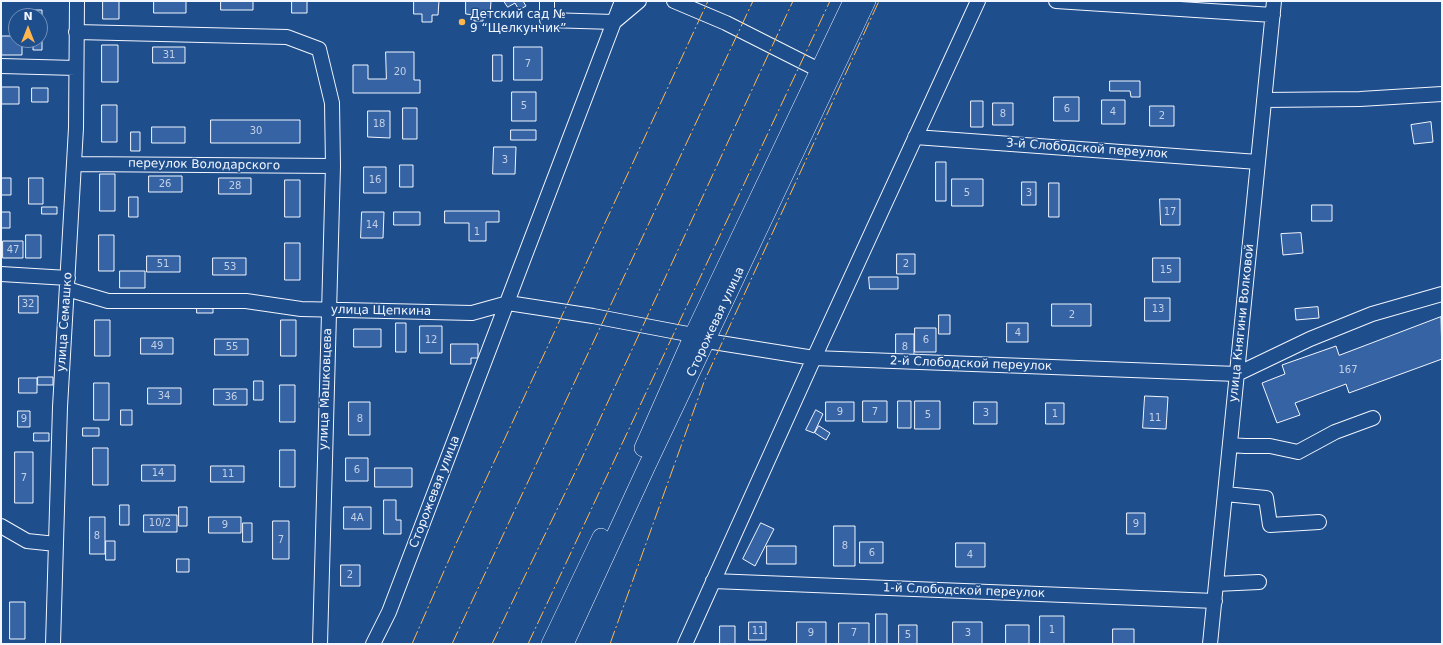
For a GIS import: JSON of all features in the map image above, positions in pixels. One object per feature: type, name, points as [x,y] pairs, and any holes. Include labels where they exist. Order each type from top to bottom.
[{"type":"main road","name":"Сторожевая улица","points":[[565,644],[646,468],[700,338],[819,70],[852,1]]},
{"type":"main road","name":"Сторожевая улица","points":[[550,644],[636,465],[867,1]]},
{"type":"street","name":"улица Семашко","points":[[53,644],[60,406],[74,164],[77,1]]},
{"type":"street","points":[[547,1],[546,20],[614,22],[639,1]]},
{"type":"street","name":"Сторожевая улица","points":[[373,644],[389,612],[622,1]]},
{"type":"street","points":[[674,1],[726,23],[819,70]]},
{"type":"street","points":[[685,644],[814,358],[978,1]]},
{"type":"street","points":[[1056,1],[1273,8]]},
{"type":"street","name":"улица Княгини Волковой","points":[[1210,644],[1273,8]]},
{"type":"street","name":"улица Машковцева","points":[[76,32],[287,37],[319,49],[332,103],[333,166],[320,644]]},
{"type":"street","points":[[1,66],[76,68]]},
{"type":"street","points":[[1264,100],[1360,99],[1442,94]]},
{"type":"street","name":"3-й Слободской переулок","points":[[916,137],[1258,162]]},
{"type":"street","name":"переулок Володарского","points":[[74,164],[333,166]]},
{"type":"street","name":"улица Щепкина","points":[[1,274],[67,283],[108,300],[246,300],[301,309],[472,313],[508,303],[593,316],[700,338]]},
{"type":"street","points":[[1237,374],[1310,339],[1372,314],[1442,294]]},
{"type":"street","name":"2-й Слободской переулок","points":[[700,338],[814,358],[1237,374]]},
{"type":"street","points":[[1230,445],[1270,446],[1298,452],[1335,432],[1374,418]]},
{"type":"street","points":[[1225,494],[1266,498],[1270,525],[1319,522]]},
{"type":"street","points":[[1,526],[27,541],[56,544]]},
{"type":"street","name":"1-й Слободской переулок","points":[[713,581],[1214,601]]},
{"type":"street","points":[[1216,584],[1259,582]]},
{"type":"building","points":[[103,1],[119,1],[119,19],[103,19]]},
{"type":"building","points":[[154,1],[186,1],[186,13],[154,13]]},
{"type":"building","points":[[221,1],[253,1],[253,10],[221,10]]},
{"type":"building","points":[[292,1],[307,1],[307,13],[292,13]]},
{"type":"building","points":[[414,1],[439,1],[438,15],[432,15],[432,22],[422,22],[422,14],[414,14]]},
{"type":"building","points":[[466,1],[491,1],[490,15],[483,15],[483,21],[474,21],[474,15],[466,14]]},
{"type":"building","points":[[504,1],[523,1],[526,6],[519,10],[515,3],[508,7]]},
{"type":"building","points":[[2,36],[8,36],[8,48],[22,48],[22,55],[2,55]]},
{"type":"building","points":[[102,45],[118,45],[118,82],[102,82]]},
{"type":"building","points":[[153,47],[185,47],[185,63],[153,63]]},
{"type":"building","points":[[514,47],[542,47],[542,80],[514,80]]},
{"type":"building","points":[[33,48],[42,48],[42,50],[33,50]]},
{"type":"building","points":[[386,52],[414,52],[414,80],[420,80],[420,93],[353,93],[353,65],[368,65],[368,79],[386,79]]},
{"type":"building","points":[[493,55],[502,55],[502,81],[493,81]]},
{"type":"building","points":[[1110,81],[1140,81],[1140,97],[1131,97],[1130,91],[1110,91]]},
{"type":"building","points":[[2,87],[19,87],[19,104],[2,104]]},
{"type":"building","points":[[32,88],[48,88],[48,102],[32,102]]},
{"type":"building","points":[[512,92],[536,92],[536,121],[512,121]]},
{"type":"building","points":[[1054,97],[1079,97],[1079,121],[1054,121]]},
{"type":"building","points":[[1102,100],[1125,100],[1125,124],[1102,124]]},
{"type":"building","points":[[971,101],[983,101],[983,127],[971,127]]},
{"type":"building","points":[[993,103],[1013,103],[1013,125],[993,125]]},
{"type":"building","points":[[102,105],[117,105],[117,142],[102,142]]},
{"type":"building","points":[[1150,106],[1174,106],[1174,126],[1150,126]]},
{"type":"building","points":[[403,108],[417,108],[417,139],[403,139]]},
{"type":"building","points":[[368,111],[390,111],[390,138],[368,137]]},
{"type":"building","points":[[211,120],[300,120],[300,143],[211,143]]},
{"type":"building","points":[[1431,122],[1433,142],[1414,144],[1411,125]]},
{"type":"building","points":[[152,127],[185,127],[185,143],[152,143]]},
{"type":"building","points":[[511,130],[536,130],[536,140],[511,140]]},
{"type":"building","points":[[131,132],[140,132],[140,151],[131,151]]},
{"type":"building","points":[[494,147],[516,147],[515,174],[493,174]]},
{"type":"building","points":[[936,162],[946,162],[946,201],[936,201]]},
{"type":"building","points":[[400,165],[413,165],[413,187],[400,187]]},
{"type":"building","points":[[364,167],[386,167],[386,193],[364,193]]},
{"type":"building","points":[[100,174],[115,174],[115,211],[100,211]]},
{"type":"building","points":[[149,176],[182,176],[182,192],[149,192]]},
{"type":"building","points":[[1,178],[11,178],[11,195],[1,195]]},
{"type":"building","points":[[29,178],[43,178],[43,204],[29,204]]},
{"type":"building","points":[[219,178],[251,178],[251,194],[219,194]]},
{"type":"building","points":[[952,179],[983,179],[983,206],[952,206]]},
{"type":"building","points":[[285,180],[300,180],[300,217],[285,217]]},
{"type":"building","points":[[1022,182],[1036,182],[1036,205],[1022,205]]},
{"type":"building","points":[[1049,183],[1059,183],[1059,217],[1049,217]]},
{"type":"building","points":[[129,197],[138,197],[138,217],[129,217]]},
{"type":"building","points":[[1160,199],[1180,199],[1180,225],[1161,225]]},
{"type":"building","points":[[1312,205],[1332,205],[1332,221],[1312,221]]},
{"type":"building","points":[[42,207],[57,207],[57,214],[42,214]]},
{"type":"building","points":[[445,211],[499,211],[499,222],[486,222],[486,241],[469,241],[469,223],[445,223]]},
{"type":"building","points":[[1,212],[10,212],[10,228],[1,228]]},
{"type":"building","points":[[362,212],[384,212],[383,238],[361,238]]},
{"type":"building","points":[[394,212],[420,212],[420,225],[394,225]]},
{"type":"building","points":[[1301,233],[1303,253],[1283,255],[1281,234]]},
{"type":"building","points":[[26,235],[41,235],[41,258],[26,258]]},
{"type":"building","points":[[99,235],[114,235],[114,271],[99,271]]},
{"type":"building","points":[[3,241],[23,241],[23,258],[3,258]]},
{"type":"building","points":[[285,243],[300,243],[300,280],[285,280]]},
{"type":"building","points":[[897,254],[915,254],[915,274],[897,274]]},
{"type":"building","points":[[147,256],[180,256],[180,272],[147,272]]},
{"type":"building","points":[[213,258],[246,258],[246,275],[213,275]]},
{"type":"building","points":[[1153,258],[1180,258],[1180,282],[1153,282]]},
{"type":"building","points":[[120,271],[145,271],[145,288],[120,288]]},
{"type":"building","points":[[869,277],[898,277],[898,289],[870,289]]},
{"type":"building","points":[[19,296],[38,296],[38,313],[19,313]]},
{"type":"building","points":[[1145,298],[1170,298],[1170,321],[1145,321]]},
{"type":"building","points":[[1052,304],[1091,304],[1091,326],[1052,326]]},
{"type":"building","points":[[1318,307],[1319,318],[1296,320],[1295,309]]},
{"type":"building","points":[[197,308],[213,308],[213,313],[197,313]]},
{"type":"building","points":[[939,315],[950,315],[950,334],[939,334]]},
{"type":"building","points":[[1441,317],[1442,359],[1349,393],[1346,384],[1295,403],[1300,415],[1277,423],[1262,383],[1285,374],[1282,365],[1336,346],[1339,355]]},
{"type":"building","points":[[95,320],[110,320],[110,356],[95,356]]},
{"type":"building","points":[[281,320],[296,320],[296,356],[281,356]]},
{"type":"building","points":[[396,323],[406,323],[406,352],[396,352]]},
{"type":"building","points":[[1007,323],[1028,323],[1028,342],[1007,342]]},
{"type":"building","points":[[420,326],[442,326],[442,353],[420,353]]},
{"type":"building","points":[[915,328],[936,328],[936,352],[915,352]]},
{"type":"building","points":[[354,329],[381,329],[381,347],[354,347]]},
{"type":"building","points":[[896,334],[914,334],[914,361],[896,361]]},
{"type":"building","points":[[141,338],[173,338],[173,354],[141,354]]},
{"type":"building","points":[[215,339],[248,339],[248,355],[215,355]]},
{"type":"building","points":[[451,344],[478,344],[478,358],[471,358],[471,364],[451,364]]},
{"type":"building","points":[[38,377],[53,377],[53,385],[38,385]]},
{"type":"building","points":[[19,378],[37,378],[37,393],[19,393]]},
{"type":"building","points":[[254,381],[263,381],[263,400],[254,400]]},
{"type":"building","points":[[94,383],[109,383],[109,420],[94,420]]},
{"type":"building","points":[[280,385],[295,385],[295,422],[280,422]]},
{"type":"building","points":[[148,388],[181,388],[181,404],[148,404]]},
{"type":"building","points":[[214,389],[247,389],[247,405],[214,405]]},
{"type":"building","points":[[1145,396],[1168,397],[1166,429],[1143,428]]},
{"type":"building","points":[[863,401],[887,401],[887,422],[863,422]]},
{"type":"building","points":[[898,401],[911,401],[911,428],[898,428]]},
{"type":"building","points":[[915,401],[940,401],[940,429],[915,429]]},
{"type":"building","points":[[349,402],[370,402],[370,435],[349,435]]},
{"type":"building","points":[[826,402],[854,402],[854,421],[826,421]]},
{"type":"building","points":[[974,402],[997,402],[997,424],[974,424]]},
{"type":"building","points":[[1046,403],[1064,403],[1064,424],[1046,424]]},
{"type":"building","points":[[121,410],[132,410],[132,425],[121,425]]},
{"type":"building","points":[[816,410],[823,414],[814,433],[806,430]]},
{"type":"building","points":[[18,411],[30,411],[30,427],[18,427]]},
{"type":"building","points":[[819,426],[830,433],[826,440],[815,433]]},
{"type":"building","points":[[83,428],[99,428],[99,436],[83,436]]},
{"type":"building","points":[[34,433],[49,433],[49,441],[34,441]]},
{"type":"building","points":[[93,448],[108,448],[108,485],[93,485]]},
{"type":"building","points":[[280,450],[295,450],[295,487],[280,487]]},
{"type":"building","points":[[15,452],[33,452],[33,503],[15,503]]},
{"type":"building","points":[[346,458],[368,458],[368,481],[346,481]]},
{"type":"building","points":[[142,465],[175,465],[175,481],[142,481]]},
{"type":"building","points":[[211,466],[244,466],[244,482],[211,482]]},
{"type":"building","points":[[375,468],[412,468],[412,487],[375,487]]},
{"type":"building","points":[[384,500],[396,500],[396,520],[401,520],[401,534],[384,534]]},
{"type":"building","points":[[120,505],[129,505],[129,525],[120,525]]},
{"type":"building","points":[[179,507],[187,507],[187,526],[179,526]]},
{"type":"building","points":[[344,507],[371,507],[371,529],[344,529]]},
{"type":"building","points":[[1127,513],[1145,513],[1145,534],[1127,534]]},
{"type":"building","points":[[144,515],[177,515],[177,532],[144,532]]},
{"type":"building","points":[[90,517],[105,517],[105,554],[90,554]]},
{"type":"building","points":[[209,517],[241,517],[241,533],[209,533]]},
{"type":"building","points":[[273,521],[289,521],[289,559],[273,559]]},
{"type":"building","points":[[243,523],[252,523],[252,542],[243,542]]},
{"type":"building","points":[[761,523],[774,529],[755,566],[743,559]]},
{"type":"building","points":[[834,526],[855,526],[855,566],[834,566]]},
{"type":"building","points":[[106,541],[115,541],[115,560],[106,560]]},
{"type":"building","points":[[860,542],[883,542],[883,563],[860,563]]},
{"type":"building","points":[[956,543],[985,543],[985,567],[956,567]]},
{"type":"building","points":[[767,546],[796,546],[796,564],[767,564]]},
{"type":"building","points":[[177,559],[189,559],[189,572],[177,572]]},
{"type":"building","points":[[341,565],[360,565],[360,586],[341,586]]},
{"type":"building","points":[[10,602],[25,602],[25,639],[10,639]]},
{"type":"building","points":[[876,614],[887,614],[887,644],[876,644]]},
{"type":"building","points":[[1040,616],[1064,616],[1064,644],[1040,644]]},
{"type":"building","points":[[749,622],[766,622],[766,640],[749,640]]},
{"type":"building","points":[[797,622],[826,622],[826,644],[797,644]]},
{"type":"building","points":[[953,622],[982,622],[982,644],[953,644]]},
{"type":"building","points":[[839,623],[869,623],[869,644],[839,644]]},
{"type":"building","points":[[899,625],[917,625],[917,644],[899,644]]},
{"type":"building","points":[[1006,625],[1029,625],[1029,644],[1006,644]]},
{"type":"building","points":[[720,626],[735,626],[735,644],[720,644]]},
{"type":"building","points":[[1113,629],[1134,629],[1134,644],[1113,644]]},
{"type":"power","points":[[412,644],[455,546],[708,1]]},
{"type":"power","points":[[452,644],[753,1]]},
{"type":"power","points":[[492,644],[581,460],[793,1]]},
{"type":"power","points":[[528,644],[830,1]]},
{"type":"power","points":[[610,644],[704,382],[879,1]]},
{"type":"place","name":"Детский сад № 9 “Щелкунчик”","points":[[462,22]]}]
